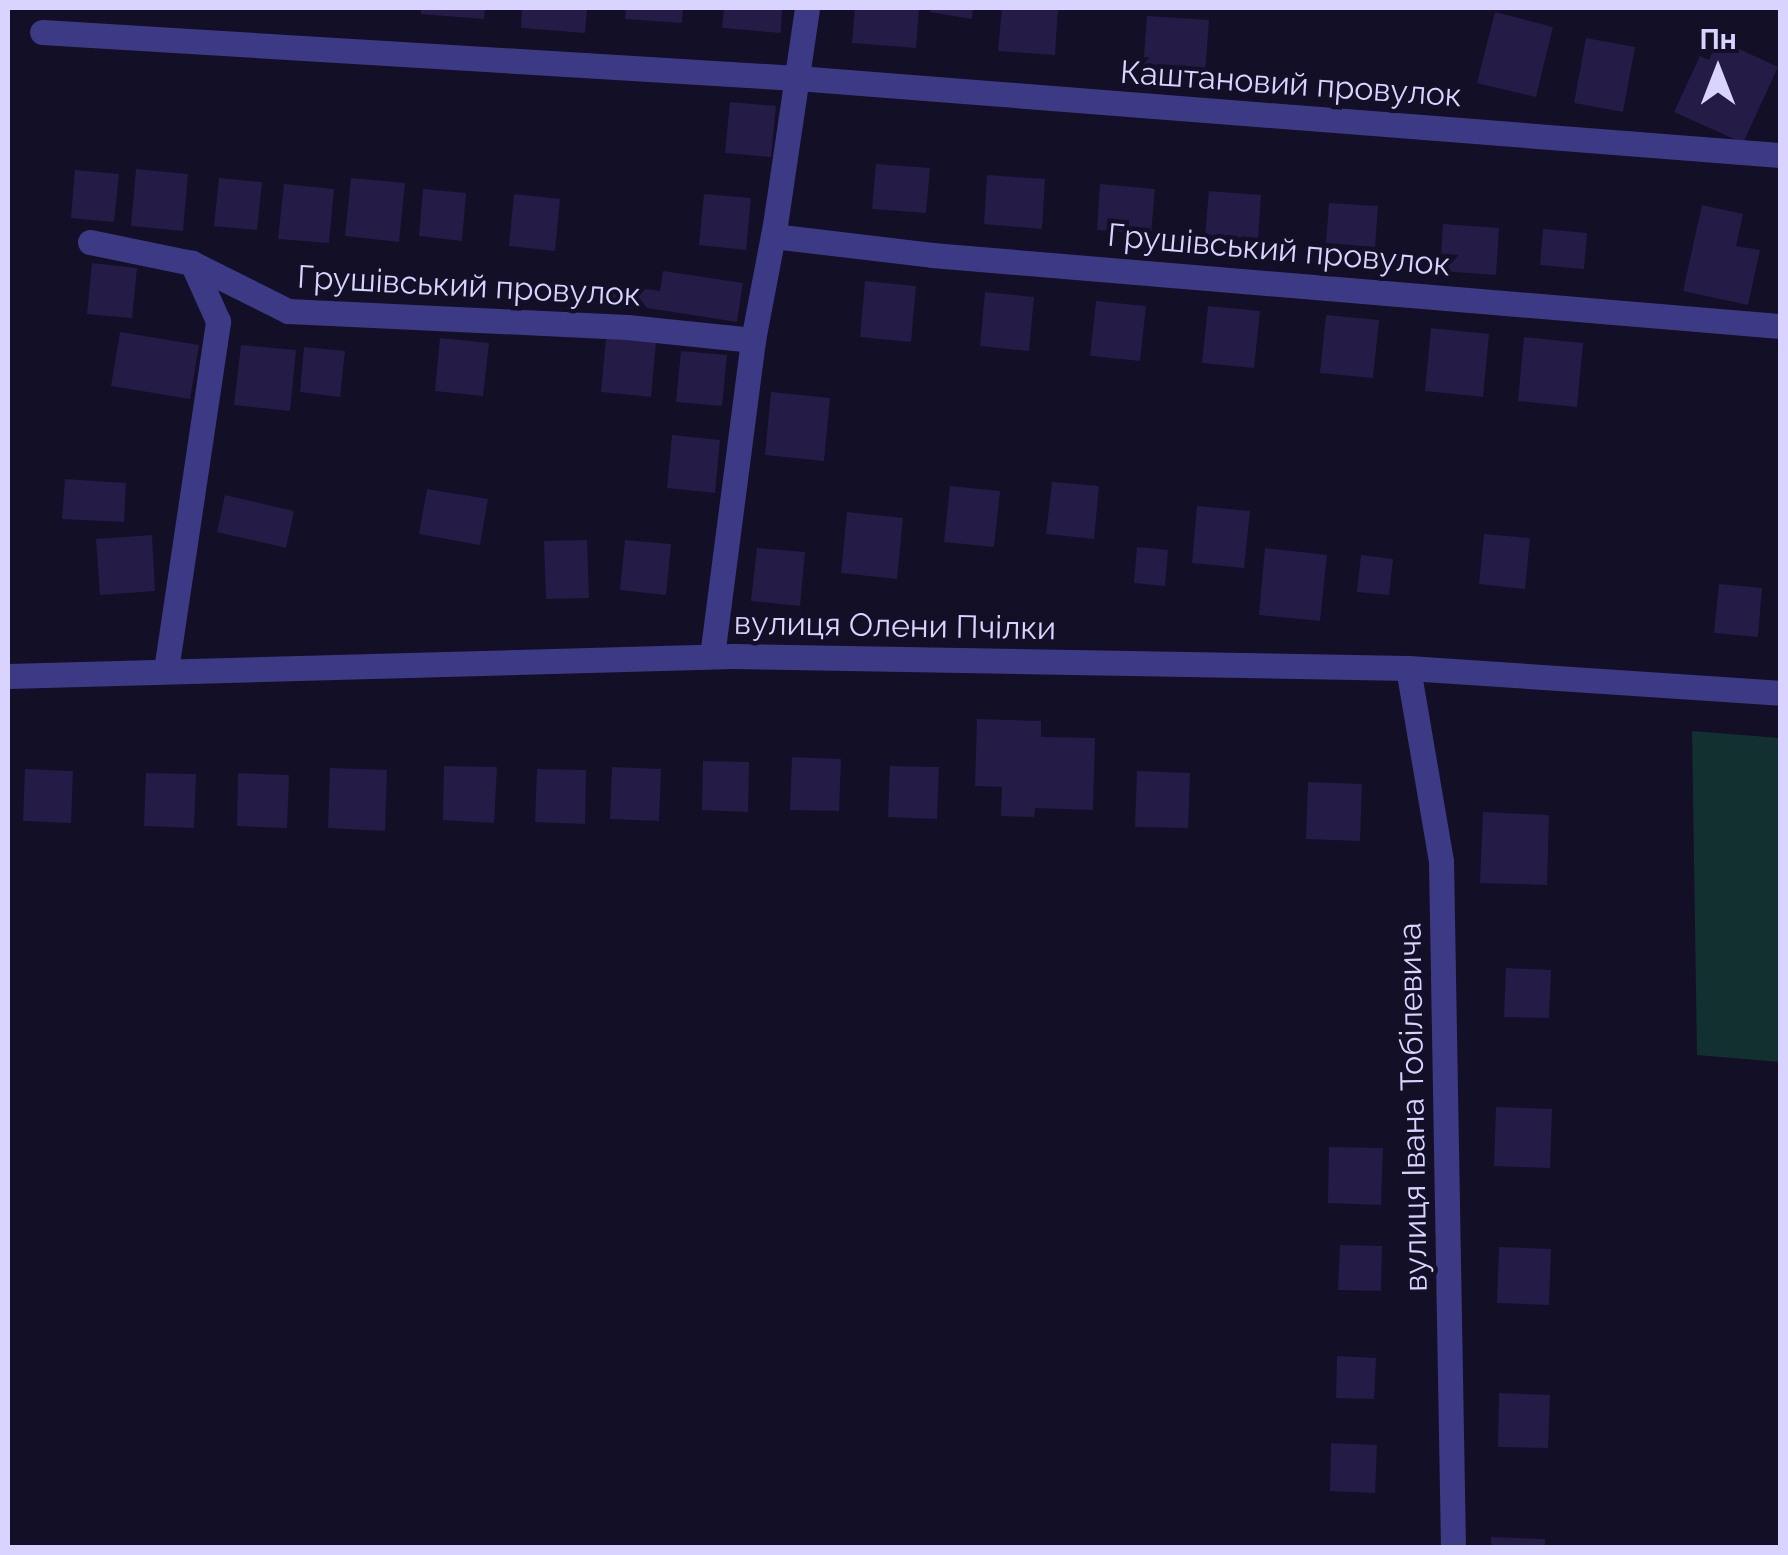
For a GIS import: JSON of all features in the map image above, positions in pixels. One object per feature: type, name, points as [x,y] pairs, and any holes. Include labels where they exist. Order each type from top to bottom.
[{"type":"street","points":[[712,656],[753,340],[773,236],[807,8]]},
{"type":"street","name":"Каштановий провулок","points":[[42,32],[797,78],[1780,155]]},
{"type":"street","name":"Грушівський провулок","points":[[773,236],[932,255],[1780,326]]},
{"type":"street","name":"Грушівський провулок","points":[[90,242],[192,263],[288,311],[626,327],[753,340]]},
{"type":"street","points":[[166,670],[218,321],[192,263]]},
{"type":"street","name":"вулиця Олени Пчілки","points":[[8,676],[712,656],[1408,668],[1780,693]]},
{"type":"street","name":"вулиця Івана Тобілевича","points":[[1408,668],[1440,861],[1454,1548]]},
{"type":"green space","points":[[1692,731],[1780,738],[1780,1062],[1697,1055]]},
{"type":"building","points":[[421,8],[485,8],[484,19],[421,14]]},
{"type":"building","points":[[522,8],[587,8],[585,33],[521,28]]},
{"type":"building","points":[[626,8],[683,8],[682,23],[625,19]]},
{"type":"building","points":[[724,8],[782,8],[781,33],[722,28]]},
{"type":"building","points":[[855,8],[919,8],[916,48],[852,43]]},
{"type":"building","points":[[931,8],[973,8],[972,19],[930,12]]},
{"type":"building","points":[[1002,8],[1058,8],[1055,55],[998,51]]},
{"type":"building","points":[[1495,12],[1553,27],[1536,97],[1477,83]]},
{"type":"building","points":[[1147,16],[1209,20],[1205,74],[1143,69]]},
{"type":"building","points":[[1586,38],[1635,47],[1623,112],[1574,103]]},
{"type":"building","points":[[1718,39],[1778,67],[1743,143],[1674,112],[1700,56],[1709,60]]},
{"type":"building","points":[[730,102],[776,106],[771,157],[725,153]]},
{"type":"building","points":[[876,164],[930,168],[926,213],[872,209]]},
{"type":"building","points":[[136,169],[188,174],[183,231],[131,226]]},
{"type":"building","points":[[75,170],[119,174],[114,222],[71,218]]},
{"type":"building","points":[[987,175],[1045,179],[1042,229],[984,224]]},
{"type":"building","points":[[219,178],[262,182],[257,230],[214,226]]},
{"type":"building","points":[[351,178],[405,183],[399,242],[345,236]]},
{"type":"building","points":[[284,184],[334,189],[329,243],[278,239]]},
{"type":"building","points":[[1100,184],[1155,189],[1151,234],[1097,230]]},
{"type":"building","points":[[423,189],[466,193],[462,241],[419,236]]},
{"type":"building","points":[[1209,191],[1261,195],[1258,239],[1205,235]]},
{"type":"building","points":[[514,194],[560,199],[555,251],[509,246]]},
{"type":"building","points":[[704,194],[751,198],[746,250],[699,245]]},
{"type":"building","points":[[1329,203],[1378,206],[1375,247],[1326,243]]},
{"type":"building","points":[[1702,205],[1743,214],[1736,246],[1760,250],[1748,305],[1683,291]]},
{"type":"building","points":[[1443,224],[1499,228],[1496,275],[1440,271]]},
{"type":"building","points":[[1543,229],[1587,233],[1584,269],[1540,265]]},
{"type":"building","points":[[92,263],[137,268],[132,318],[87,314]]},
{"type":"building","points":[[663,271],[743,283],[737,322],[602,301],[605,283],[660,291]]},
{"type":"building","points":[[865,281],[916,286],[911,342],[860,337]]},
{"type":"building","points":[[985,292],[1034,297],[1029,351],[980,346]]},
{"type":"building","points":[[1096,301],[1146,306],[1140,361],[1090,356]]},
{"type":"building","points":[[1208,306],[1260,311],[1254,368],[1202,363]]},
{"type":"building","points":[[1326,315],[1379,320],[1373,378],[1320,373]]},
{"type":"building","points":[[1431,328],[1489,334],[1483,397],[1425,391]]},
{"type":"building","points":[[120,332],[199,345],[190,399],[111,386]]},
{"type":"building","points":[[1524,337],[1583,343],[1577,407],[1518,401]]},
{"type":"building","points":[[440,338],[489,343],[483,396],[435,391]]},
{"type":"building","points":[[606,338],[656,342],[651,397],[601,392]]},
{"type":"building","points":[[241,345],[296,350],[290,411],[234,405]]},
{"type":"building","points":[[304,347],[345,351],[340,397],[300,392]]},
{"type":"building","points":[[681,351],[727,355],[722,406],[676,402]]},
{"type":"building","points":[[771,392],[830,398],[824,461],[765,455]]},
{"type":"building","points":[[672,435],[720,440],[715,493],[667,488]]},
{"type":"building","points":[[65,479],[126,483],[124,522],[62,519]]},
{"type":"building","points":[[1052,482],[1099,486],[1094,539],[1046,534]]},
{"type":"building","points":[[950,486],[1000,491],[994,547],[944,542]]},
{"type":"building","points":[[427,489],[488,499],[480,545],[419,534]]},
{"type":"building","points":[[225,495],[294,511],[286,548],[217,532]]},
{"type":"building","points":[[1197,506],[1250,511],[1244,568],[1192,563]]},
{"type":"building","points":[[847,512],[903,518],[897,579],[841,573]]},
{"type":"building","points":[[1484,534],[1530,538],[1525,589],[1479,584]]},
{"type":"building","points":[[152,535],[155,591],[100,595],[96,539]]},
{"type":"building","points":[[587,540],[589,598],[546,599],[544,541]]},
{"type":"building","points":[[625,540],[671,544],[666,595],[620,590]]},
{"type":"building","points":[[1137,547],[1168,550],[1165,586],[1134,583]]},
{"type":"building","points":[[757,548],[805,552],[800,606],[751,601]]},
{"type":"building","points":[[1265,548],[1327,555],[1320,621],[1259,615]]},
{"type":"building","points":[[1361,555],[1393,559],[1389,595],[1357,592]]},
{"type":"building","points":[[1719,584],[1762,588],[1758,637],[1714,633]]},
{"type":"building","points":[[977,719],[1041,721],[1041,737],[1095,738],[1093,810],[1035,808],[1034,817],[1001,816],[1002,787],[975,786]]},
{"type":"building","points":[[792,757],[841,759],[839,811],[790,810]]},
{"type":"building","points":[[703,761],[749,762],[748,812],[702,810]]},
{"type":"building","points":[[444,766],[497,767],[494,823],[443,820]]},
{"type":"building","points":[[890,766],[939,767],[937,819],[888,817]]},
{"type":"building","points":[[612,767],[661,769],[659,821],[610,819]]},
{"type":"building","points":[[330,768],[387,770],[385,831],[328,828]]},
{"type":"building","points":[[25,769],[73,771],[71,823],[23,821]]},
{"type":"building","points":[[537,769],[586,770],[585,824],[535,822]]},
{"type":"building","points":[[1137,771],[1190,773],[1188,828],[1135,827]]},
{"type":"building","points":[[146,773],[196,774],[194,828],[144,826]]},
{"type":"building","points":[[238,773],[289,775],[287,828],[237,826]]},
{"type":"building","points":[[1308,782],[1362,784],[1360,841],[1306,839]]},
{"type":"building","points":[[1483,812],[1549,815],[1547,885],[1480,883]]},
{"type":"building","points":[[1506,968],[1551,970],[1549,1018],[1504,1017]]},
{"type":"building","points":[[1496,1107],[1552,1109],[1550,1168],[1494,1166]]},
{"type":"building","points":[[1329,1147],[1383,1148],[1381,1205],[1328,1203]]},
{"type":"building","points":[[1340,1245],[1382,1246],[1381,1291],[1338,1290]]},
{"type":"building","points":[[1499,1247],[1551,1249],[1549,1305],[1497,1303]]},
{"type":"building","points":[[1337,1356],[1376,1358],[1374,1399],[1336,1398]]},
{"type":"building","points":[[1499,1393],[1550,1395],[1548,1448],[1498,1447]]},
{"type":"building","points":[[1331,1443],[1377,1445],[1375,1493],[1330,1491]]},
{"type":"building","points":[[1491,1537],[1545,1539],[1545,1548],[1491,1548]]}]
